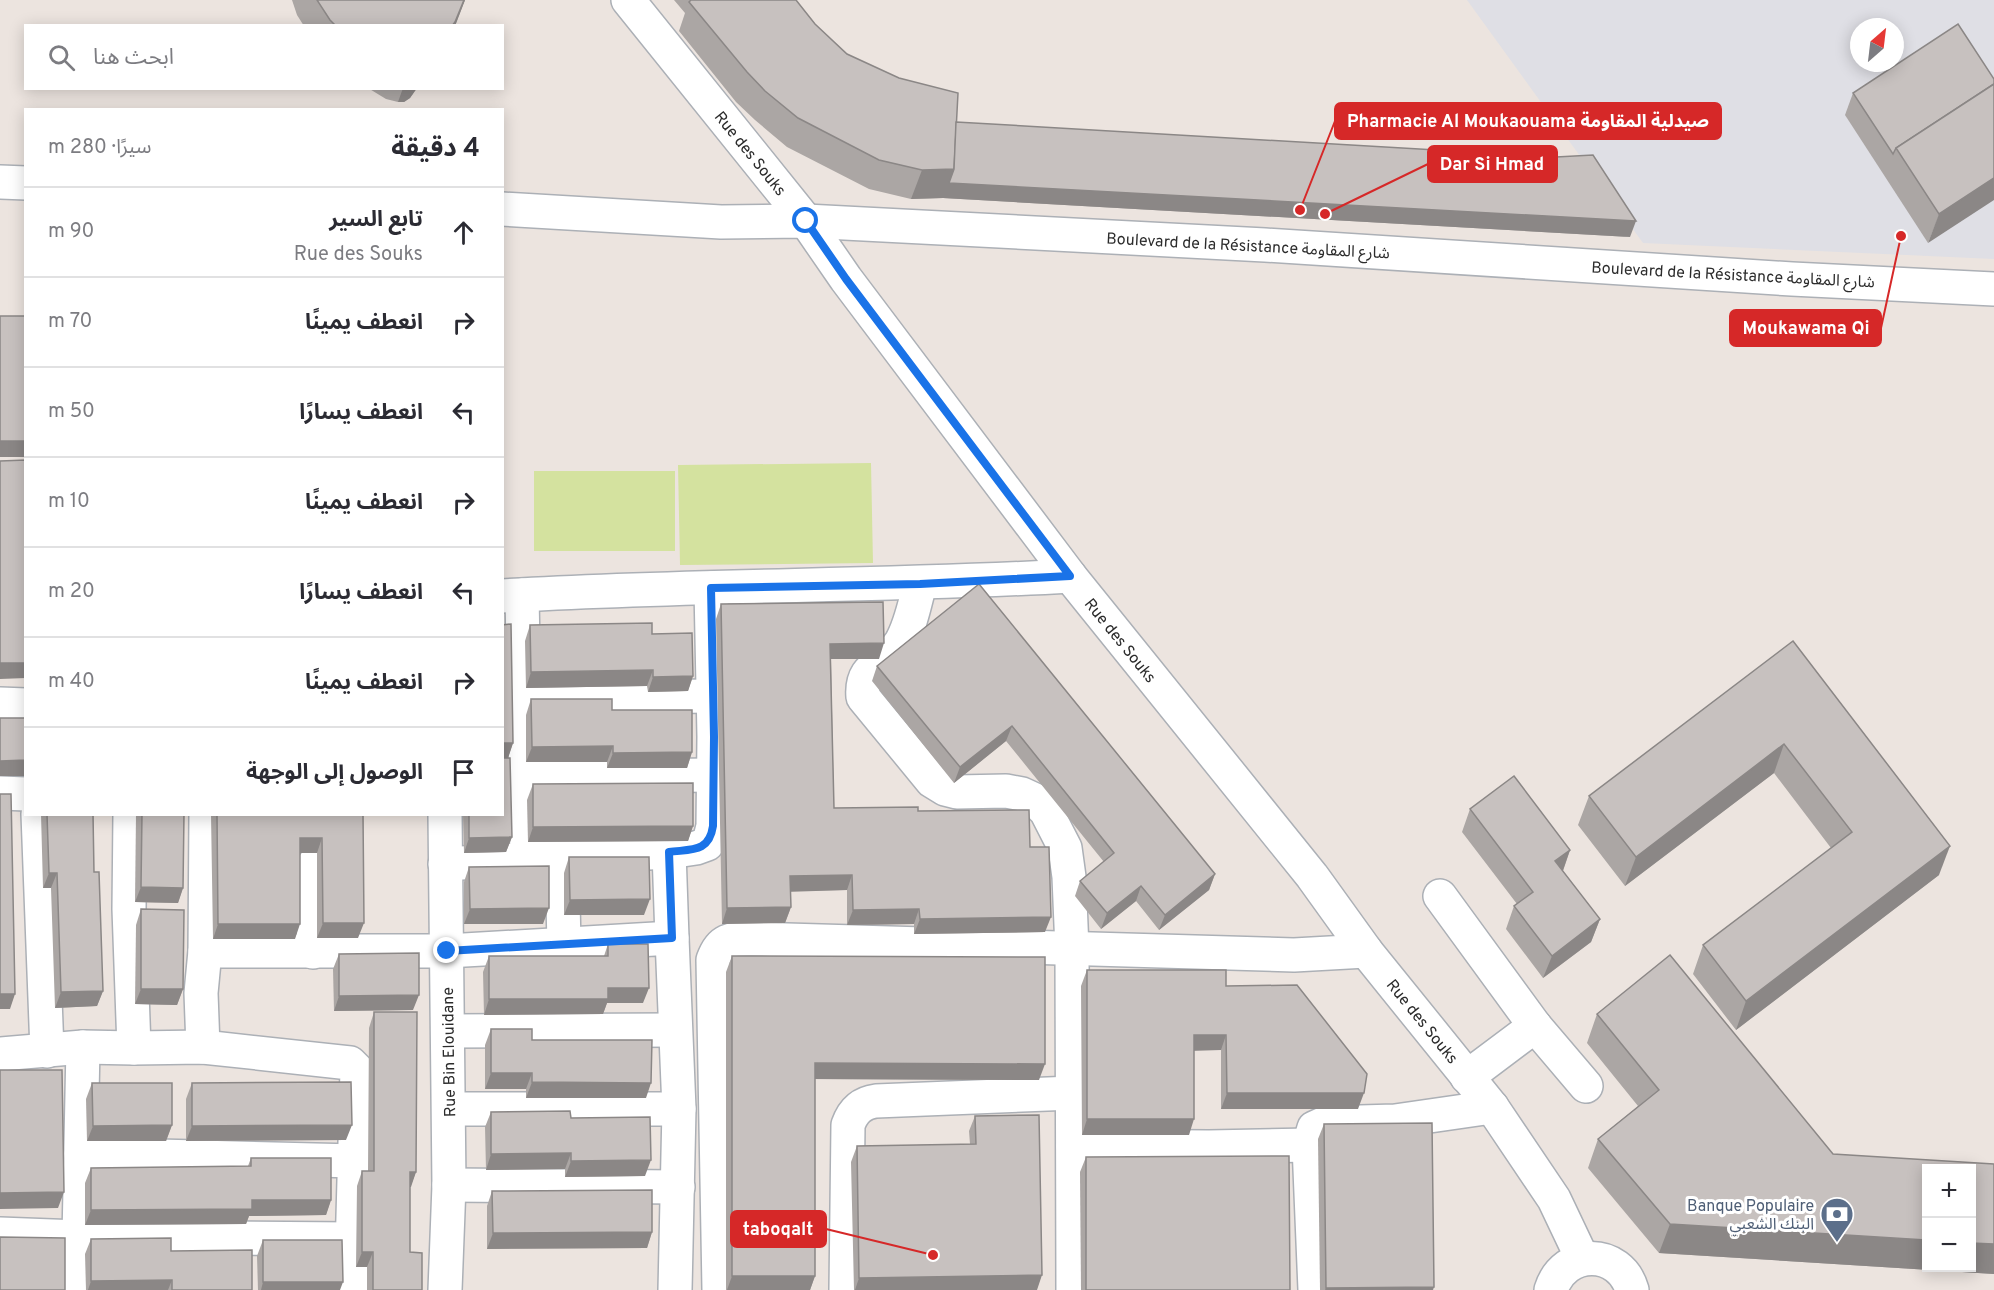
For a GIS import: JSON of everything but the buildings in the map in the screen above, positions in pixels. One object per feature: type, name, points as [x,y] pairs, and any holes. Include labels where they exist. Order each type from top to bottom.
[{"type":"street","name":"Rue des Souks","points":[[628,0],[806,221],[846,279],[1070,576],[1312,876],[1366,951],[1492,1107],[1554,1199],[1582,1258]]},
{"type":"street","points":[[0,182],[24,183]]},
{"type":"street","name":"Boulevard de la Résistance شارع المقاومة","points":[[504,209],[721,222],[806,221],[1265,245],[1792,279],[1994,289]]},
{"type":"street","points":[[527,859],[525,698],[512,596],[711,588],[920,584],[1070,576]]},
{"type":"street","points":[[920,584],[901,642],[889,656],[864,677],[863,697],[932,781],[945,789],[957,792],[1006,791],[1022,794],[1035,800],[1047,811],[1065,848],[1069,877],[1072,949],[1073,1290]]},
{"type":"street","points":[[446,864],[669,852],[702,847],[710,838],[713,826],[711,588]]},
{"type":"street","points":[[525,698],[713,696]]},
{"type":"street","points":[[0,704],[24,705]]},
{"type":"street","points":[[525,777],[713,775]]},
{"type":"street","points":[[0,793],[24,794]]},
{"type":"street","points":[[38,816],[47,1051]]},
{"type":"street","points":[[130,816],[129,909],[134,1048]]},
{"type":"street","points":[[203,1047],[201,993],[205,951],[206,816]]},
{"type":"street","name":"Rue Bin Elouidane","points":[[445,816],[449,1185],[445,1290]]},
{"type":"street","points":[[669,852],[679,1109],[675,1290]]},
{"type":"street","points":[[562,858],[564,945]]},
{"type":"street","points":[[314,864],[314,952]]},
{"type":"street","points":[[1440,896],[1535,1026],[1586,1086]]},
{"type":"street","points":[[129,909],[206,912]]},
{"type":"street","points":[[205,951],[447,951],[672,938]]},
{"type":"street","points":[[720,1290],[713,960],[722,944],[732,939],[752,939],[1294,955],[1366,951]]},
{"type":"street","points":[[1467,1077],[1535,1026]]},
{"type":"street","points":[[448,1031],[675,1030]]},
{"type":"street","points":[[81,1290],[79,1237],[83,1047]]},
{"type":"street","points":[[0,1053],[83,1047],[203,1047],[355,1065],[357,1070],[356,1161],[351,1290]]},
{"type":"street","points":[[846,1290],[848,1125],[852,1113],[862,1105],[876,1101],[1073,1093]]},
{"type":"street","points":[[1315,1290],[1309,1144],[1314,1128],[1325,1123],[1395,1121],[1492,1107]]},
{"type":"street","points":[[449,1109],[679,1109]]},
{"type":"street","points":[[1073,1146],[1209,1147],[1309,1144]]},
{"type":"street","points":[[81,1154],[356,1161]]},
{"type":"street","points":[[449,1185],[678,1187]]},
{"type":"street","points":[[0,1234],[79,1237],[353,1239]]},
{"type":"street","points":[[1551,1290],[1554,1280],[1565,1266],[1582,1258],[1600,1258],[1617,1266],[1629,1280],[1632,1290]]},
{"type":"shaded area","points":[[1467,0],[1994,0],[1994,259],[1643,243]]},
{"type":"green space","points":[[871,463],[873,563],[680,565],[678,465]]},
{"type":"green space","points":[[534,471],[675,471],[675,551],[534,551]]},
{"type":"place","name":"Pharmacie Al Moukaouama صيدلية المقاومة","points":[[1300,210]]},
{"type":"place","name":"Dar Si Hmad","points":[[1325,214]]},
{"type":"place","name":"Moukawama Qi","points":[[1901,236]]},
{"type":"place","name":"Banque Populaire البنك الشعبي","points":[[1837,1243]]},
{"type":"place","name":"taboqalt","points":[[933,1255]]},
{"type":"route","points":[[447,951],[672,938],[669,852],[702,847],[707,844],[713,826],[711,588],[920,584],[1070,576],[846,279],[806,221]]}]
